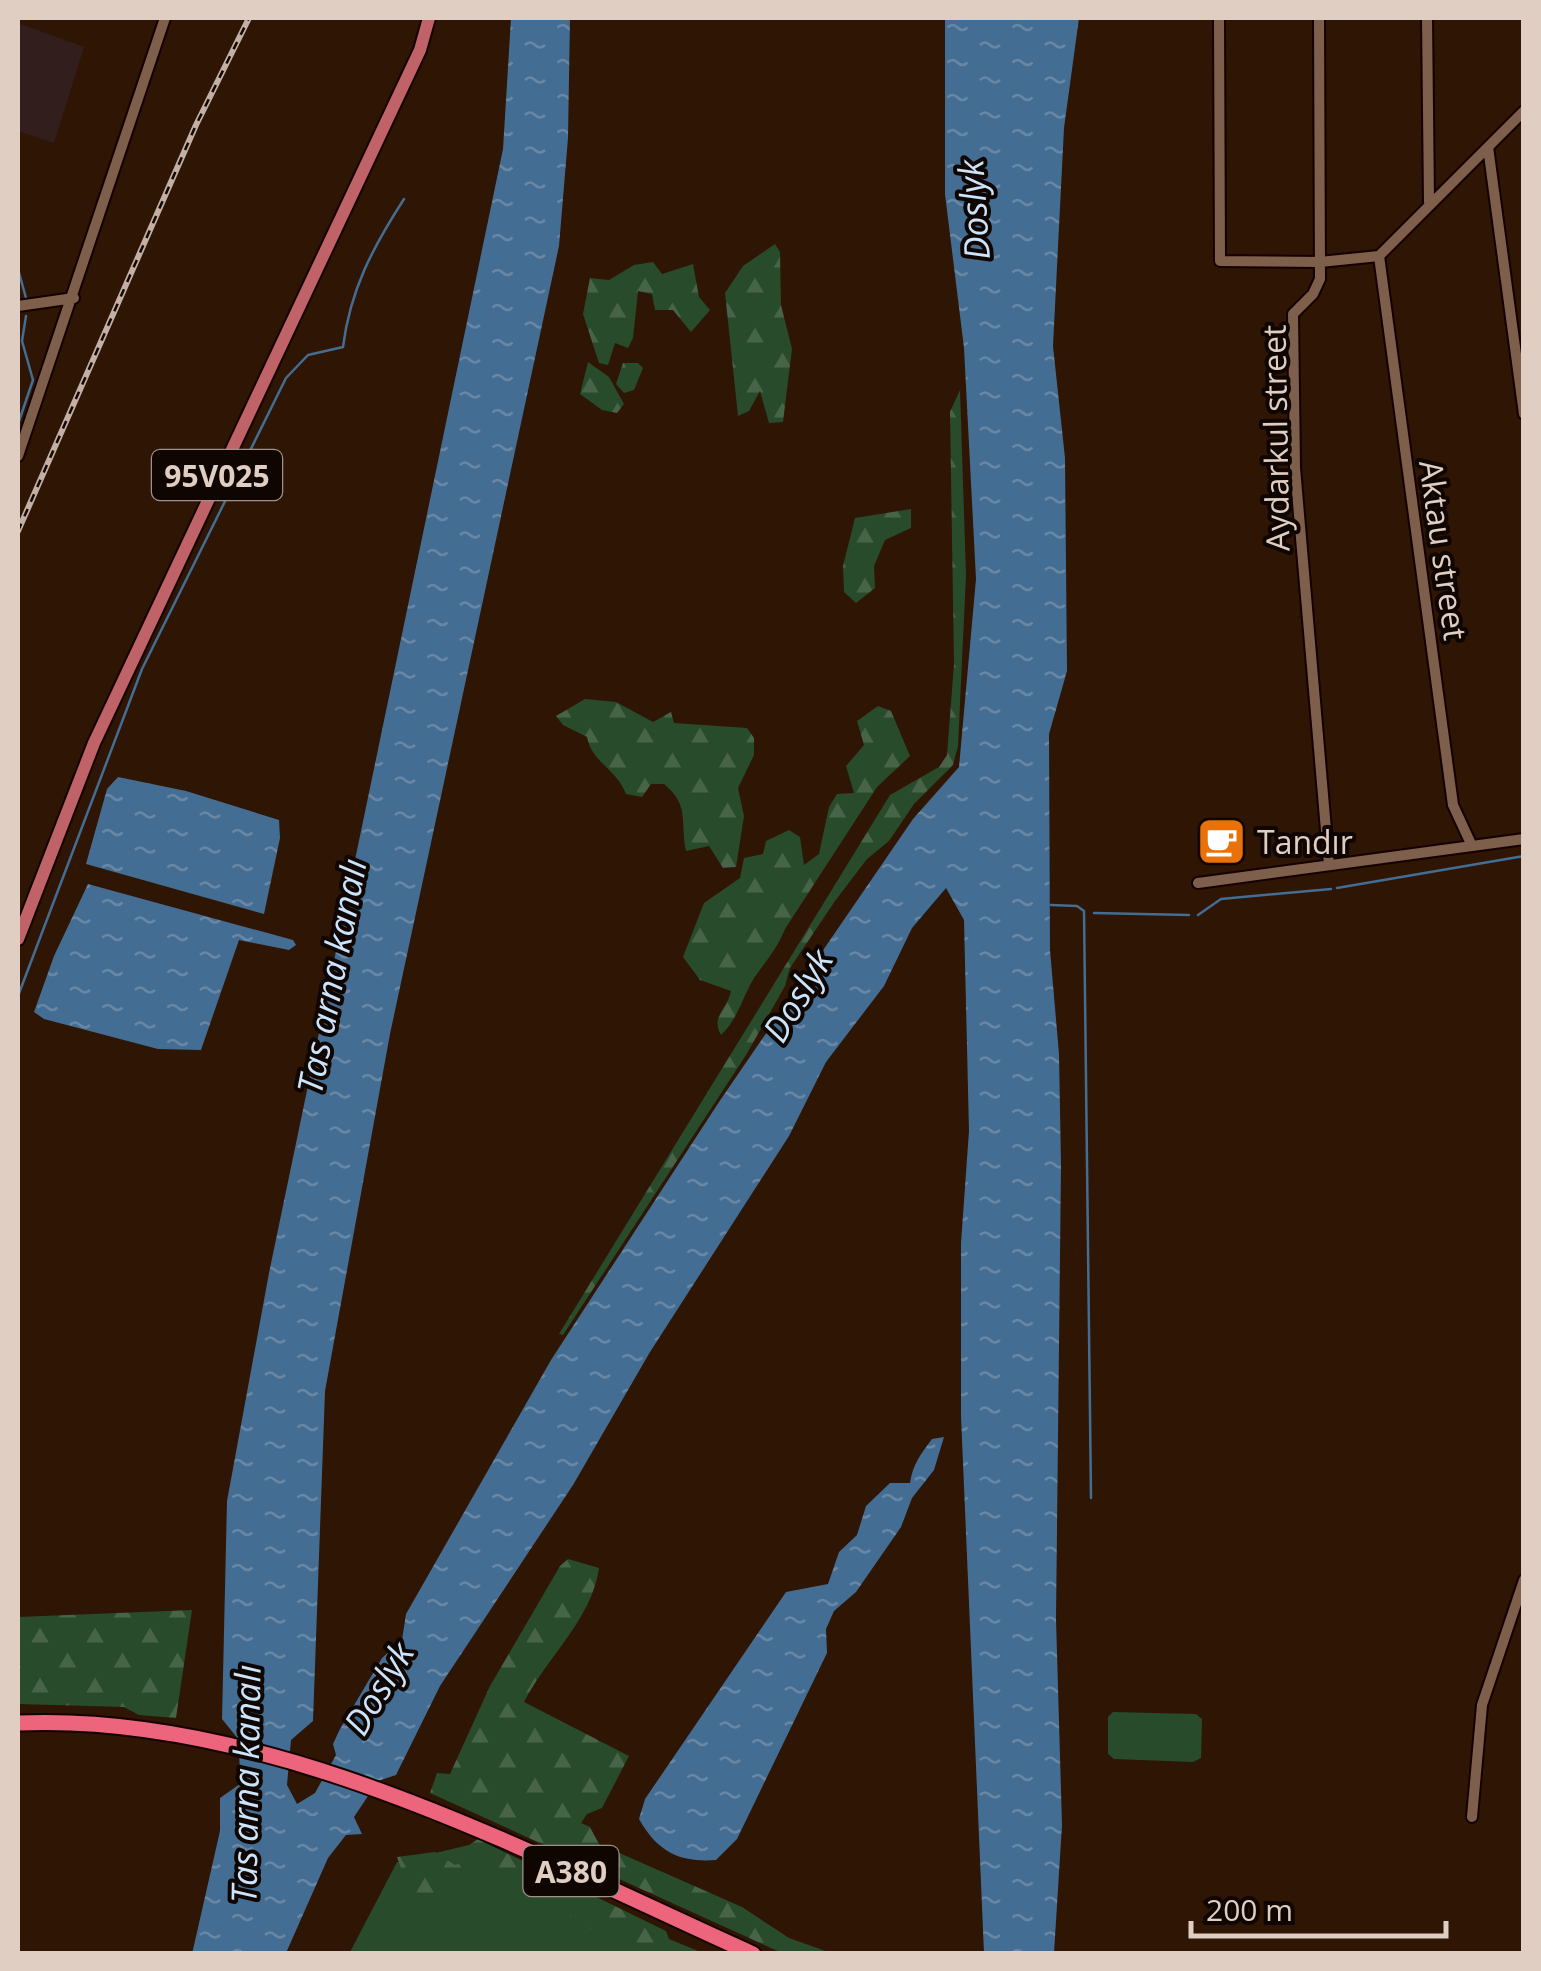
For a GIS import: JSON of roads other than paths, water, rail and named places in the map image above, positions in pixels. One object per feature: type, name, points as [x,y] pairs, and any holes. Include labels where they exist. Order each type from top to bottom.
[{"type":"highway","name":"A380","points":[[18,1723],[140,1728],[232,1748],[387,1793],[456,1818],[753,1954]]},
{"type":"main road","name":"95V025","points":[[18,939],[94,742],[420,50],[429,18]]},
{"type":"street","points":[[18,456],[40,380],[74,298],[165,18]]},
{"type":"street","points":[[1219,18],[1220,261],[1320,262],[1379,256],[1524,111]]},
{"type":"street","name":"Aydarkul street","points":[[1319,18],[1320,278],[1314,294],[1293,314],[1295,468],[1328,866]]},
{"type":"street","points":[[1427,18],[1429,202]]},
{"type":"street","points":[[1488,147],[1524,414]]},
{"type":"street","name":"Aktau street","points":[[1379,256],[1453,804],[1472,846]]},
{"type":"street","points":[[18,306],[74,298]]},
{"type":"street","points":[[1198,883],[1524,840]]},
{"type":"street","points":[[1472,1816],[1482,1705],[1524,1580]]},
{"type":"water","points":[[511,18],[570,18],[568,138],[559,246],[390,1034],[325,1391],[313,1721],[291,1740],[287,1785],[297,1804],[315,1793],[336,1755],[333,1744],[340,1729],[382,1658],[402,1640],[406,1614],[551,1360],[719,1102],[913,819],[959,767],[976,579],[964,348],[945,194],[945,18],[1079,18],[1064,128],[1053,346],[1065,458],[1067,671],[1049,734],[1050,950],[1059,1054],[1061,1165],[1056,1619],[1062,1825],[1054,1953],[984,1953],[961,1416],[961,1243],[969,1131],[964,920],[946,888],[912,928],[884,986],[826,1062],[789,1136],[650,1352],[573,1485],[440,1686],[396,1775],[378,1781],[354,1817],[362,1834],[346,1835],[328,1858],[286,1953],[192,1954],[220,1831],[220,1798],[240,1784],[239,1740],[222,1719],[227,1501],[269,1273],[503,149]]},
{"type":"water","points":[[118,777],[186,791],[279,820],[280,838],[264,914],[86,864],[107,789]]},
{"type":"water","points":[[88,884],[293,940],[296,945],[289,950],[239,940],[201,1050],[158,1049],[44,1019],[34,1012],[54,956]]},
{"type":"water","points":[[944,1437],[934,1470],[912,1498],[901,1527],[856,1592],[834,1611],[826,1629],[827,1653],[737,1839],[716,1860],[670,1853],[653,1839],[639,1819],[645,1799],[786,1592],[828,1584],[839,1552],[857,1535],[866,1506],[890,1483],[910,1483],[915,1465],[932,1439]]},
{"type":"waterway","points":[[18,996],[142,669],[286,378],[308,355],[343,347],[364,270],[404,199]]},
{"type":"waterway","points":[[18,269],[26,298]]},
{"type":"waterway","points":[[18,424],[33,380],[22,341],[26,316]]},
{"type":"waterway","points":[[1337,888],[1524,856]]},
{"type":"waterway","points":[[1198,915],[1221,899],[1331,889]]},
{"type":"waterway","points":[[1051,905],[1077,906],[1084,911],[1091,1498]]},
{"type":"waterway","points":[[1094,913],[1189,915]]},
{"type":"railway","points":[[18,531],[196,125],[249,18]]},
{"type":"place","name":"Tandır","points":[[1222,841]]},
{"type":"water label","name":"Doslyk","points":[[973,210]]},
{"type":"water label","name":"Tas arna kanalı","points":[[331,976]]},
{"type":"water label","name":"Doslyk","points":[[797,995]]},
{"type":"water label","name":"Doslyk","points":[[378,1688]]},
{"type":"water label","name":"Tas arna kanalı","points":[[245,1784]]}]
